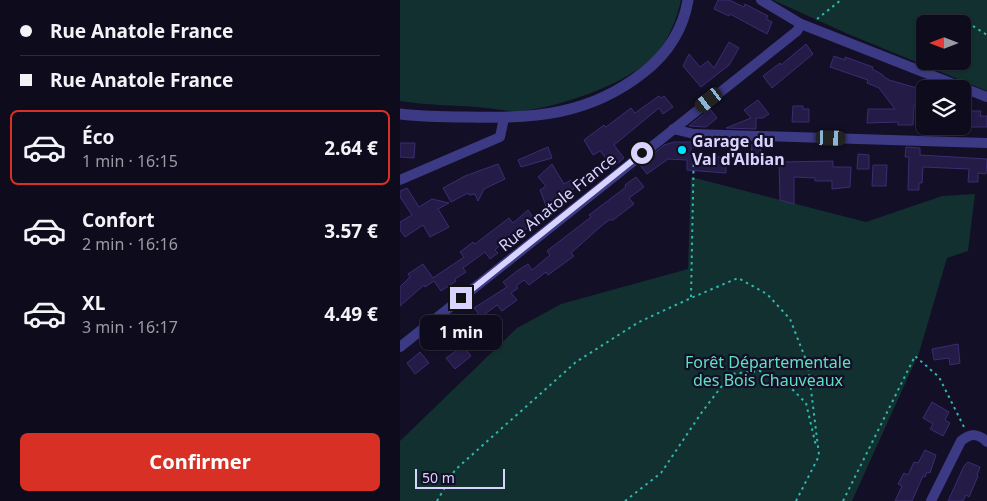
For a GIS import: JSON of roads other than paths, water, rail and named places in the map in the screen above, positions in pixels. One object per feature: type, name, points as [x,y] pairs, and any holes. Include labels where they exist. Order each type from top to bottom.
[{"type":"street","points":[[400,114],[504,118],[537,116],[582,107],[609,96],[634,80],[667,52],[677,36],[686,12],[688,0]]},
{"type":"street","points":[[761,0],[804,25],[987,96]]},
{"type":"street","name":"Rue Anatole France","points":[[400,347],[804,25]]},
{"type":"street","points":[[400,180],[500,137],[504,118]]},
{"type":"street","points":[[673,129],[694,134],[987,143]]},
{"type":"street","points":[[931,501],[954,451],[961,441],[969,435],[977,434],[987,442]]},
{"type":"place","name":"Garage du Val d'Albian","points":[[682,150]]},
{"type":"park label","name":"Forêt Départementale des Bois Chauveaux","points":[[768,371]]}]
